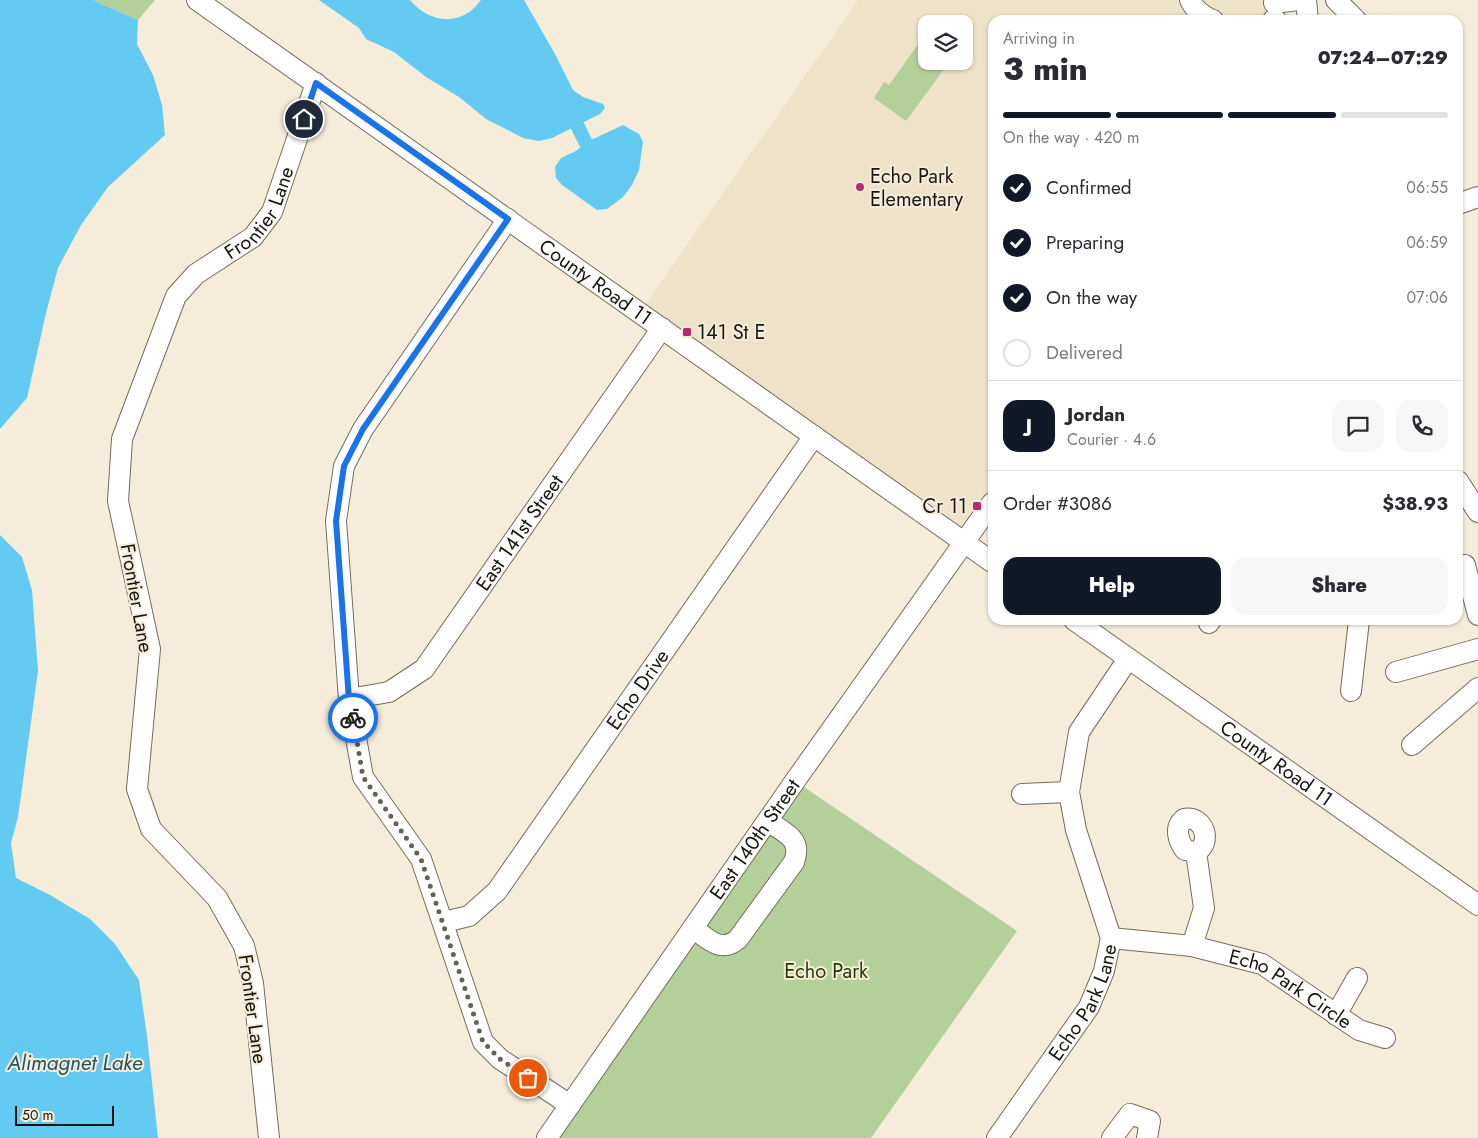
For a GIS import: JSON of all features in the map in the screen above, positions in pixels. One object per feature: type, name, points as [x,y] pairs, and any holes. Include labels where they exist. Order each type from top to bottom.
[{"type":"street","name":"County Road 11","points":[[197,0],[988,559]]},
{"type":"street","points":[[1190,0],[1195,9],[1202,15]]},
{"type":"street","points":[[1275,13],[1298,0]]},
{"type":"street","points":[[1306,0],[1308,15]]},
{"type":"street","points":[[1336,0],[1351,15]]},
{"type":"street","name":"Frontier Lane","points":[[269,1138],[253,983],[244,946],[217,898],[151,829],[137,789],[150,648],[118,501],[122,439],[176,296],[196,274],[253,237],[272,212],[316,83]]},
{"type":"street","points":[[1463,202],[1478,197]]},
{"type":"street","points":[[508,219],[363,429],[344,466],[336,521],[349,700],[363,777],[421,859],[444,922],[483,1042],[500,1059],[570,1105]]},
{"type":"street","name":"East 141st Street","points":[[349,700],[389,692],[424,669],[662,328]]},
{"type":"street","name":"Echo Drive","points":[[444,922],[469,916],[497,891],[814,436]]},
{"type":"street","points":[[1463,489],[1478,512]]},
{"type":"street","name":"East 140th Street","points":[[547,1138],[768,820],[988,509]]},
{"type":"street","points":[[1467,565],[1478,615]]},
{"type":"street","name":"County Road 11","points":[[1081,625],[1478,905]]},
{"type":"street","points":[[1351,691],[1358,625]]},
{"type":"street","points":[[1396,672],[1478,649]]},
{"type":"street","name":"Echo Park Lane","points":[[997,1138],[1089,1008],[1104,971],[1111,938],[1076,830],[1069,792],[1080,732],[1128,658]]},
{"type":"street","points":[[1412,745],[1478,688]]},
{"type":"street","points":[[1022,794],[1069,792]]},
{"type":"street","points":[[693,928],[716,944],[723,946],[731,945],[738,939],[794,862],[797,846],[794,840],[768,820]]},
{"type":"street","points":[[1192,946],[1204,908],[1196,852]]},
{"type":"street","name":"Echo Park Circle","points":[[1111,938],[1192,946],[1262,964],[1359,1030],[1385,1038]]},
{"type":"street","points":[[1336,1015],[1357,978]]},
{"type":"street","points":[[1112,1138],[1130,1114],[1150,1121],[1147,1138]]},
{"type":"shaded area","name":"Echo Park Elementary","points":[[858,0],[1274,0],[1276,15],[988,15],[988,509],[965,543],[640,312]]},
{"type":"green space","points":[[93,0],[155,0],[138,20]]},
{"type":"green space","points":[[918,44],[918,70],[943,70],[906,121],[874,98],[884,82],[889,85]]},
{"type":"green space","name":"Echo Park","points":[[795,781],[1017,931],[871,1138],[547,1138]]},
{"type":"water","points":[[0,0],[93,0],[138,20],[137,44],[153,75],[162,105],[165,135],[108,187],[81,225],[58,268],[27,398],[0,429]]},
{"type":"water","points":[[319,0],[410,0],[427,14],[436,18],[446,19],[465,15],[481,0],[524,0],[573,90],[583,97],[603,104],[605,108],[600,114],[552,138],[539,141],[523,138],[486,119],[459,97],[426,77],[394,52],[366,39],[359,28]]},
{"type":"water","points":[[623,125],[639,134],[643,142],[639,170],[632,185],[623,197],[607,209],[597,210],[562,185],[556,178],[555,167],[561,158],[574,152],[591,140]]},
{"type":"water","name":"Alimagnet Lake","points":[[0,535],[22,557],[32,590],[38,671],[18,817],[11,843],[16,878],[50,895],[90,919],[115,944],[139,980],[158,1138],[0,1138]]},
{"type":"waterway","points":[[577,125],[586,143]]},
{"type":"way so far","points":[[353,718],[363,777],[421,859],[444,922],[483,1042],[500,1059],[528,1078]]},
{"type":"place","name":"Echo Park Elementary","points":[[860,187]]},
{"type":"place","name":"141 St E","points":[[687,332]]},
{"type":"place","name":"Cr 11","points":[[977,506]]},
{"type":"route","points":[[304,119],[316,83],[508,219],[363,429],[344,466],[336,521],[349,700],[353,718]]}]
